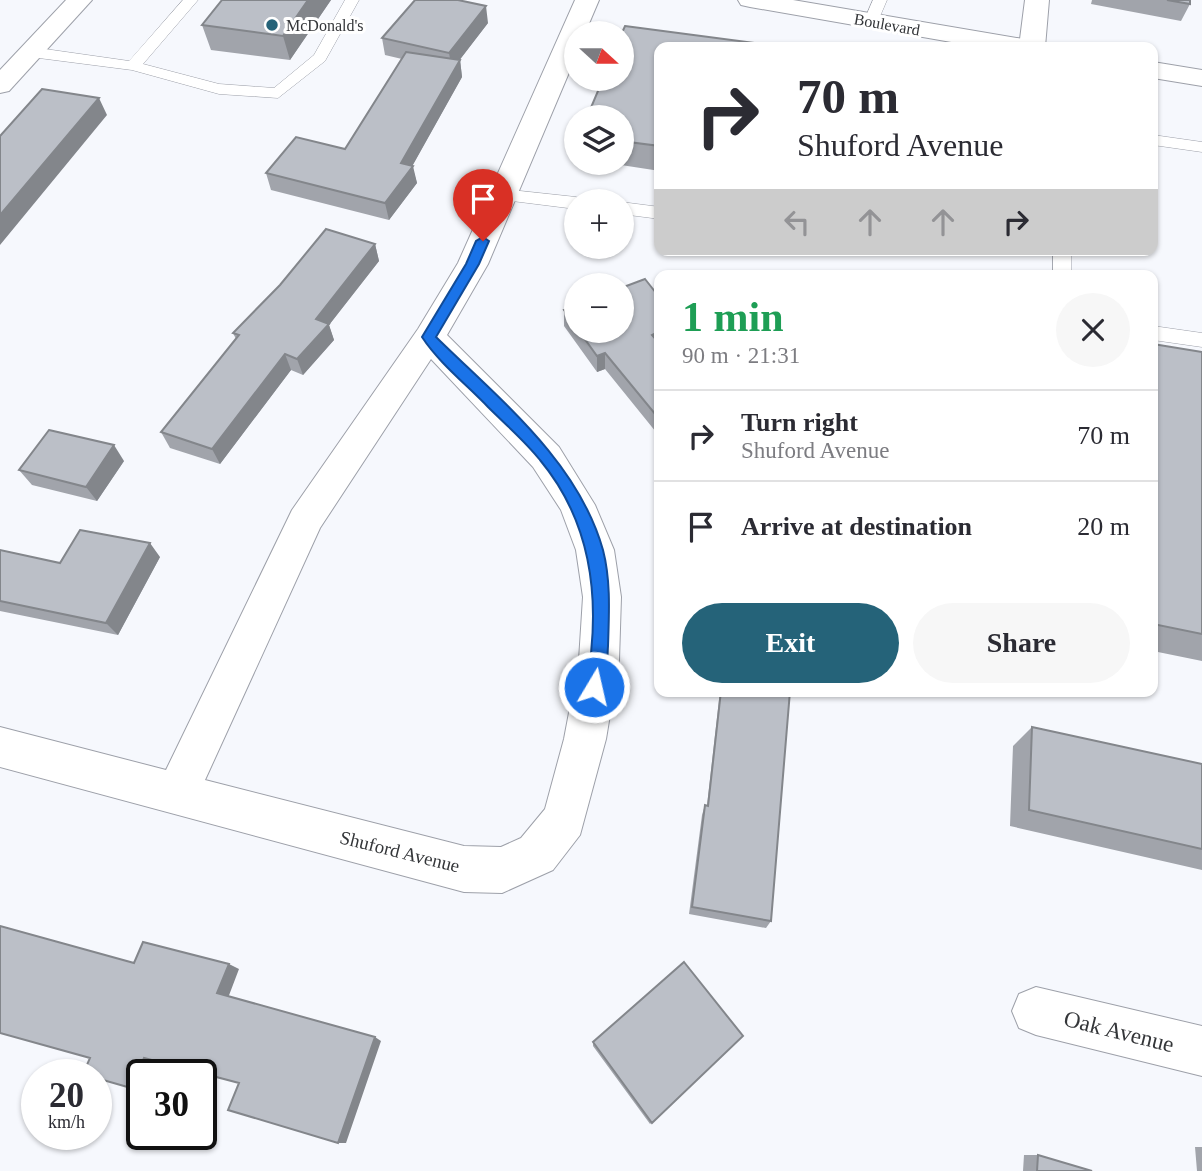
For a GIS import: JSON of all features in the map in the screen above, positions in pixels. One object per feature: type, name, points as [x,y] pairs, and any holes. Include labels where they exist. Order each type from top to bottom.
[{"type":"street","points":[[0,85],[80,0]]},
{"type":"street","points":[[581,21],[587,0]]},
{"type":"street","name":"Boulevard","points":[[750,0],[876,10],[950,41]]},
{"type":"street","points":[[1033,42],[1037,0]]},
{"type":"street","points":[[177,793],[306,521],[326,486],[429,337],[473,264],[564,61]]},
{"type":"street","points":[[1158,71],[1202,77]]},
{"type":"street","name":"Shuford Avenue","points":[[0,747],[464,869],[502,870],[537,855],[564,820],[584,740],[599,660],[602,597],[595,550],[577,505],[546,457],[429,337]]},
{"type":"street","name":"Oak Avenue","points":[[1036,1012],[1202,1051]]},
{"type":"lane","points":[[132,66],[191,0]]},
{"type":"lane","points":[[31,52],[132,66],[219,89],[278,93],[320,58],[352,0]]},
{"type":"lane","points":[[1158,141],[1202,147]]},
{"type":"lane","points":[[502,195],[564,202]]},
{"type":"lane","points":[[634,210],[654,212]]},
{"type":"lane","points":[[1158,335],[1202,340]]},
{"type":"building","points":[[222,0],[308,0],[283,36],[202,25]]},
{"type":"building","points":[[415,0],[458,0],[486,6],[449,53],[382,38]]},
{"type":"building","points":[[1167,0],[1190,0],[1190,4]]},
{"type":"building","points":[[634,27],[746,42],[654,42],[654,145],[634,143],[634,105],[592,105],[598,91],[634,91]]},
{"type":"building","points":[[406,52],[460,60],[401,163],[413,166],[385,203],[266,173],[296,137],[345,149]]},
{"type":"building","points":[[42,89],[99,98],[0,215],[0,136]]},
{"type":"building","points":[[326,229],[375,244],[316,319],[329,324],[297,359],[285,354],[212,449],[161,432],[239,335],[233,333],[280,285]]},
{"type":"building","points":[[645,279],[654,290],[654,413],[605,353],[597,356],[588,343],[634,343],[634,283]]},
{"type":"building","points":[[1158,345],[1202,352],[1202,634],[1158,625]]},
{"type":"building","points":[[49,430],[114,445],[86,487],[19,470]]},
{"type":"building","points":[[80,530],[150,543],[106,623],[0,601],[0,550],[60,563]]},
{"type":"building","points":[[720,697],[790,697],[771,921],[692,907],[705,805],[708,806]]},
{"type":"building","points":[[1032,727],[1202,764],[1202,849],[1029,810]]},
{"type":"building","points":[[0,926],[134,963],[143,942],[229,964],[217,993],[375,1037],[338,1143],[228,1110],[239,1083],[217,1077],[217,1059],[126,1059],[126,1087],[112,1083],[112,1059],[90,1059],[0,1033]]},
{"type":"building","points":[[684,962],[743,1036],[652,1123],[593,1042]]},
{"type":"building","points":[[1038,1155],[1092,1171],[1037,1171]]},
{"type":"place","name":"McDonald's","points":[[272,25]]},
{"type":"route","points":[[483,241],[473,264],[429,337],[546,457],[577,505],[595,550],[602,597],[599,660],[594,687]]}]
